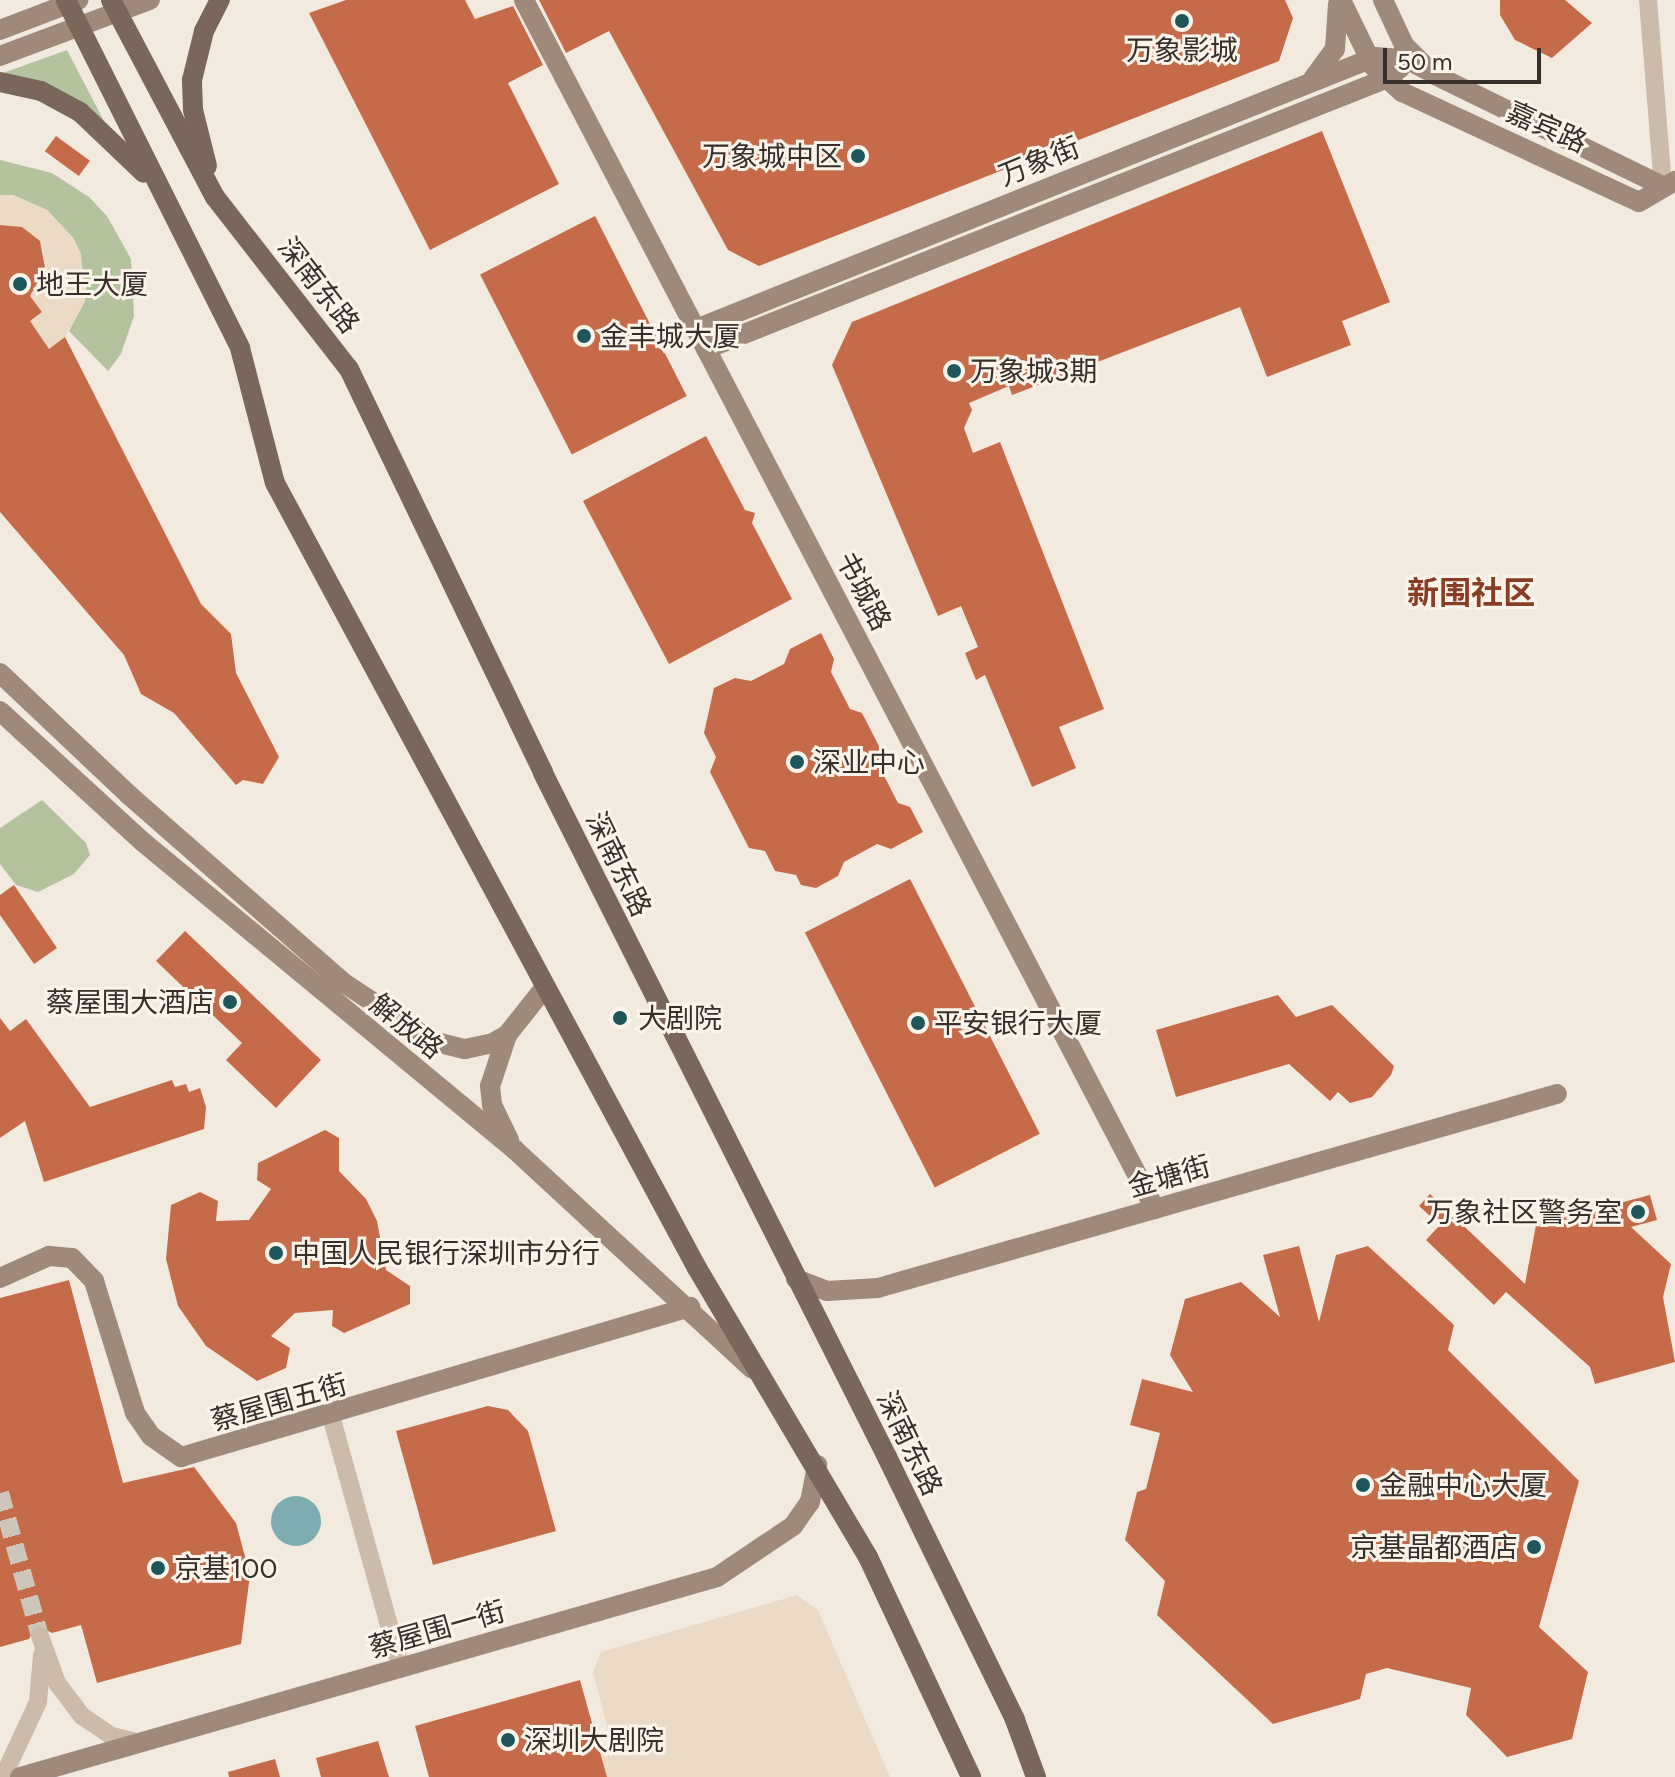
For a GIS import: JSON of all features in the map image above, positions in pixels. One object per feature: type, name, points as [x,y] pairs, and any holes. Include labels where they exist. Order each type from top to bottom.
[{"type":"main road","points":[[215,197],[192,95],[198,47],[220,0]]},
{"type":"main road","points":[[71,1],[79,27],[240,348],[275,483],[697,1268],[817,1465],[897,1613],[968,1772]]},
{"type":"main road","name":"深南东路","points":[[114,6],[215,197],[349,369],[543,773],[1015,1720],[1036,1777]]},
{"type":"main road","points":[[0,82],[41,91],[80,112],[158,188]]},
{"type":"street","points":[[0,56],[79,27],[114,6],[150,0]]},
{"type":"street","name":"书城路","points":[[524,0],[1155,1209]]},
{"type":"street","points":[[1300,87],[1321,72],[1333,55],[1339,30],[1339,0]]},
{"type":"street","name":"嘉宾路","points":[[1339,0],[1369,60],[1385,79],[1411,96],[1639,202],[1669,184]]},
{"type":"street","points":[[1383,0],[1407,55]]},
{"type":"street","points":[[1648,0],[1669,184]]},
{"type":"street","points":[[0,30],[71,1]]},
{"type":"street","name":"万象街","points":[[696,329],[1369,60],[1407,55],[1427,70]]},
{"type":"street","name":"万象街","points":[[706,349],[1385,79],[1407,55]]},
{"type":"street","name":"嘉宾路","points":[[1427,70],[1669,184]]},
{"type":"street","name":"解放路","points":[[0,673],[129,795],[368,1003],[449,1048],[480,1048],[507,1035]]},
{"type":"street","name":"解放路","points":[[0,711],[143,842],[514,1149],[690,1307],[773,1390]]},
{"type":"street","points":[[514,1149],[492,1105],[490,1086],[507,1035],[545,987]]},
{"type":"street","name":"金塘街","points":[[796,1279],[827,1291],[862,1291],[1557,1094]]},
{"type":"street","name":"蔡屋围五街","points":[[0,1278],[49,1256],[72,1258],[94,1281],[135,1413],[151,1436],[181,1457],[331,1416],[690,1307]]},
{"type":"street","points":[[331,1416],[401,1668]]},
{"type":"street","name":"蔡屋围一街","points":[[20,1777],[717,1577],[793,1526],[810,1502],[817,1465]]},
{"type":"street","points":[[3,1777],[38,1702],[40,1636],[57,1683],[82,1716],[112,1736],[141,1743]]},
{"type":"green space","points":[[67,50],[107,127],[3,73]]},
{"type":"green space","points":[[0,160],[52,173],[89,197],[107,216],[131,259],[134,316],[121,354],[108,371],[69,331],[85,301],[86,287],[74,239],[47,210],[13,195],[0,195]]},
{"type":"green space","points":[[42,800],[86,843],[90,855],[74,874],[38,892],[16,885],[0,864],[0,828]]},
{"type":"shaded area","points":[[0,195],[13,195],[47,210],[74,239],[81,254],[85,301],[65,337],[49,349],[30,321],[41,312],[29,294],[44,274],[43,248],[22,227],[0,225]]},
{"type":"shaded area","points":[[797,1595],[818,1610],[890,1777],[607,1777],[601,1753],[613,1749],[593,1672],[601,1652]]},
{"type":"water","points":[[296,1496],[314,1503],[321,1521],[314,1539],[296,1546],[278,1539],[271,1521],[278,1503]]},
{"type":"building","points":[[346,0],[465,0],[475,19],[513,6],[543,65],[508,83],[559,184],[430,250],[309,13]]},
{"type":"building","name":"万象城中区","points":[[539,0],[1285,0],[1293,18],[1279,61],[759,266],[728,250],[609,31],[566,53]]},
{"type":"building","points":[[1500,0],[1565,0],[1592,23],[1552,58],[1515,40],[1500,15]]},
{"type":"building","name":"万象城3期","points":[[1322,131],[1390,302],[1342,321],[1351,345],[1267,377],[1240,307],[1012,395],[1009,386],[969,403],[972,410],[964,428],[973,453],[1000,442],[1104,709],[1059,727],[1076,768],[1032,787],[985,675],[976,680],[965,653],[978,647],[961,606],[938,616],[832,365],[852,322]]},
{"type":"building","points":[[56,136],[90,161],[79,176],[45,151]]},
{"type":"building","name":"金丰城大厦","points":[[595,216],[687,396],[572,455],[480,275]]},
{"type":"building","points":[[0,225],[22,227],[40,241],[45,268],[30,296],[42,312],[30,321],[49,349],[65,337],[201,604],[231,634],[236,673],[279,757],[263,784],[243,780],[236,785],[174,713],[141,694],[124,655],[0,512]]},
{"type":"building","points":[[706,436],[745,510],[755,513],[752,523],[792,599],[669,664],[583,501]]},
{"type":"building","name":"深业中心","points":[[821,633],[834,659],[831,672],[850,709],[862,713],[883,754],[879,766],[898,803],[910,807],[923,832],[891,849],[877,844],[844,862],[838,876],[816,888],[801,885],[796,875],[775,871],[765,851],[749,848],[710,772],[716,757],[704,733],[714,688],[735,678],[751,681],[784,664],[790,649]]},
{"type":"building","name":"平安银行大厦","points":[[910,879],[1040,1134],[935,1187],[805,933]]},
{"type":"building","points":[[14,885],[57,948],[34,964],[0,915],[0,895]]},
{"type":"building","name":"蔡屋围大酒店","points":[[185,931],[321,1060],[276,1108],[226,1060],[242,1043],[156,961]]},
{"type":"building","points":[[1278,995],[1296,1017],[1332,1005],[1394,1066],[1391,1075],[1372,1097],[1350,1103],[1338,1092],[1330,1101],[1289,1064],[1176,1097],[1156,1030]]},
{"type":"building","points":[[0,1018],[10,1031],[26,1019],[90,1107],[172,1080],[175,1087],[186,1084],[189,1092],[200,1088],[206,1107],[204,1129],[44,1182],[25,1121],[0,1138]]},
{"type":"building","name":"中国人民银行深圳市分行","points":[[325,1130],[339,1138],[339,1171],[366,1199],[377,1221],[386,1270],[410,1286],[410,1304],[344,1333],[332,1326],[333,1310],[295,1313],[271,1336],[290,1348],[286,1368],[257,1381],[206,1346],[178,1306],[166,1259],[171,1205],[200,1192],[218,1201],[216,1221],[249,1220],[271,1189],[257,1180],[258,1163]]},
{"type":"building","points":[[1430,1194],[1525,1284],[1536,1225],[1650,1195],[1657,1220],[1631,1227],[1671,1264],[1663,1297],[1675,1362],[1595,1384],[1590,1367],[1506,1292],[1494,1305],[1426,1240],[1440,1225],[1419,1206]]},
{"type":"building","name":"金融中心大厦","points":[[1299,1246],[1319,1322],[1336,1255],[1368,1246],[1454,1325],[1448,1350],[1579,1481],[1539,1627],[1588,1672],[1572,1739],[1507,1757],[1466,1715],[1471,1688],[1387,1668],[1366,1674],[1360,1699],[1273,1724],[1157,1615],[1165,1581],[1125,1540],[1137,1492],[1146,1489],[1160,1433],[1130,1425],[1142,1379],[1193,1392],[1170,1355],[1185,1299],[1241,1282],[1280,1317],[1263,1255]]},
{"type":"building","points":[[69,1280],[123,1483],[194,1467],[236,1523],[250,1575],[241,1644],[97,1683],[81,1625],[52,1633],[37,1625],[29,1639],[0,1647],[0,1298]]},
{"type":"building","points":[[488,1406],[508,1410],[528,1431],[556,1531],[433,1565],[396,1431]]},
{"type":"building","name":"深圳大剧院","points":[[580,1680],[607,1777],[429,1777],[415,1726]]},
{"type":"building","points":[[378,1741],[389,1777],[321,1777],[316,1758]]},
{"type":"building","points":[[275,1759],[280,1777],[229,1777],[228,1772]]},
{"type":"tunnel","points":[[0,1493],[40,1636]]},
{"type":"place","name":"万象影城","points":[[1182,21]]},
{"type":"place","name":"万象城中区","points":[[858,156]]},
{"type":"place","name":"地王大厦","points":[[20,284]]},
{"type":"place","name":"金丰城大厦","points":[[584,336]]},
{"type":"place","name":"万象城3期","points":[[954,371]]},
{"type":"place","name":"深业中心","points":[[797,762]]},
{"type":"place","name":"蔡屋围大酒店","points":[[230,1002]]},
{"type":"place","name":"大剧院","points":[[620,1018]]},
{"type":"place","name":"平安银行大厦","points":[[918,1023]]},
{"type":"place","name":"万象社区警务室","points":[[1638,1212]]},
{"type":"place","name":"中国人民银行深圳市分行","points":[[276,1253]]},
{"type":"place","name":"金融中心大厦","points":[[1363,1485]]},
{"type":"place","name":"京基晶都酒店","points":[[1534,1547]]},
{"type":"place","name":"京基100","points":[[158,1568]]},
{"type":"place","name":"深圳大剧院","points":[[508,1740]]},
{"type":"district","name":"新围社区","points":[[1471,593]]}]
